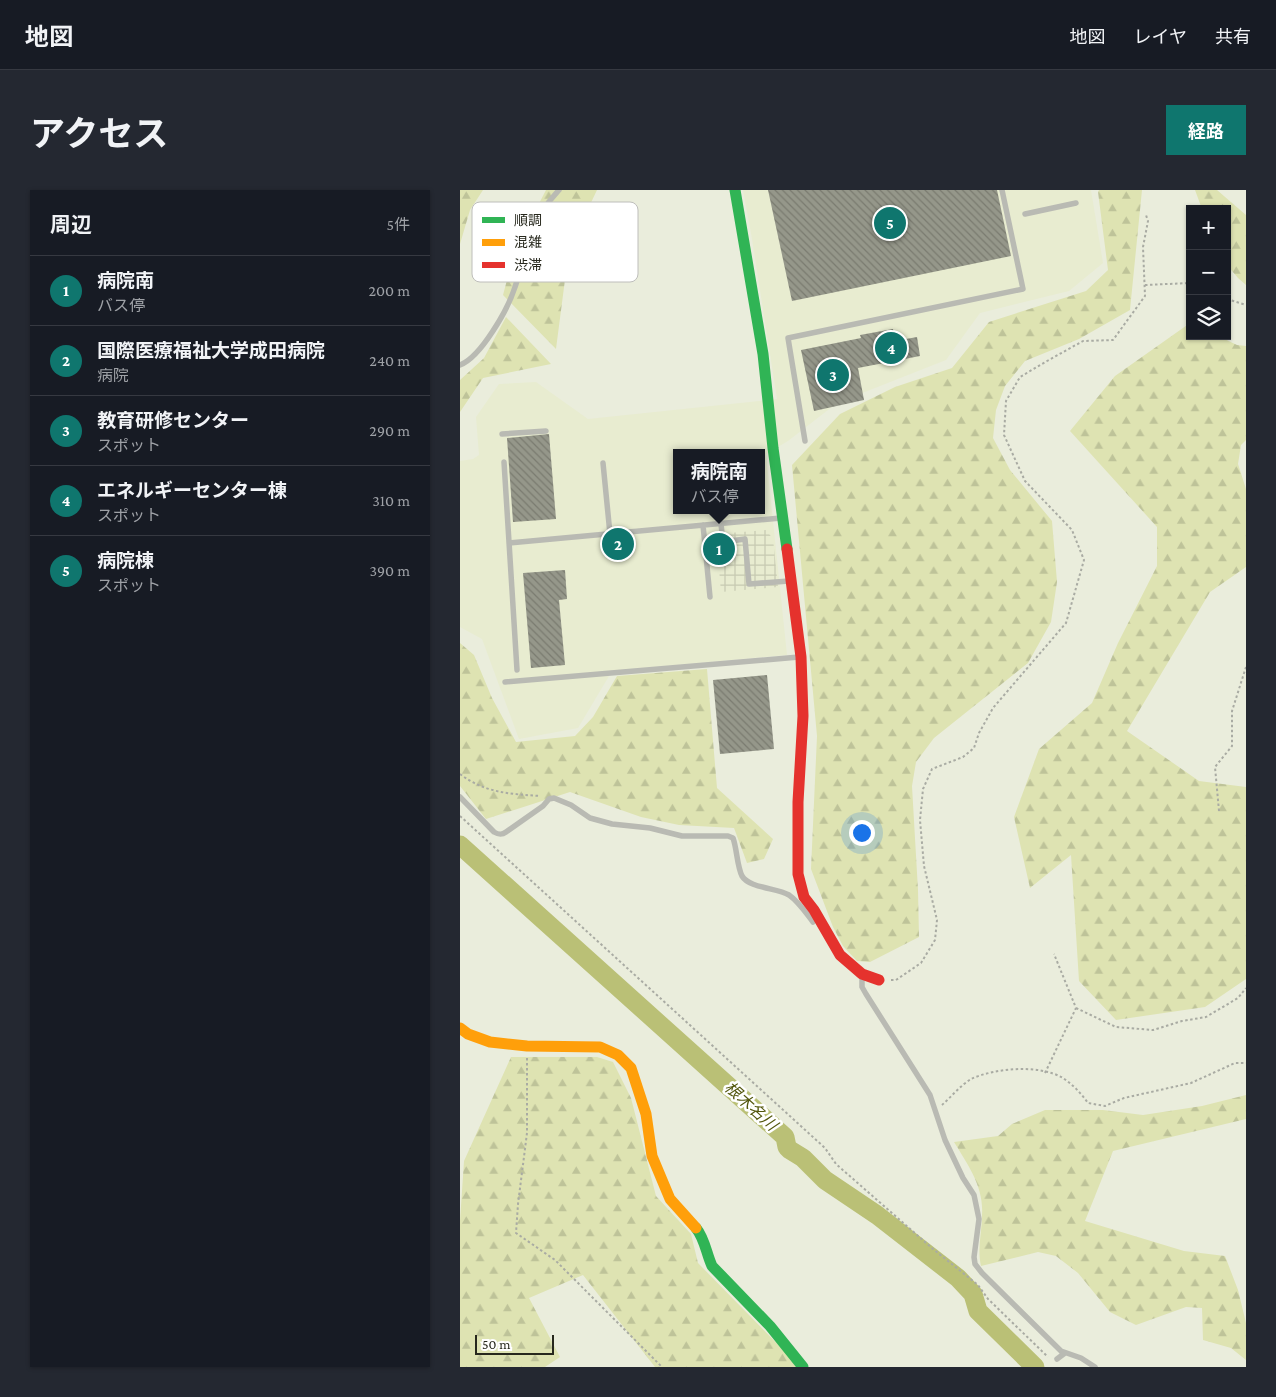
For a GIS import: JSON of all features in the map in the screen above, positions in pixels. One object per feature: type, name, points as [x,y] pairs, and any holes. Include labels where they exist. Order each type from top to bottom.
[{"type":"street","points":[[735,190],[763,354],[773,448],[802,657],[803,716],[798,802],[798,874],[804,897],[814,910],[840,955],[862,974],[879,980]]},
{"type":"street","points":[[460,1028],[468,1034],[490,1042],[527,1046],[600,1047],[618,1055],[631,1068],[646,1114],[652,1156],[670,1198],[702,1236],[712,1266],[770,1326],[803,1367]]},
{"type":"lane","points":[[549,202],[559,190]]},
{"type":"lane","points":[[805,441],[788,338],[1023,289],[1002,190]]},
{"type":"lane","points":[[1025,214],[1076,203]]},
{"type":"lane","points":[[460,365],[477,352],[495,327],[516,282]]},
{"type":"lane","points":[[502,434],[546,431]]},
{"type":"lane","points":[[504,462],[517,670]]},
{"type":"lane","points":[[603,463],[610,534]]},
{"type":"lane","points":[[509,543],[783,518]]},
{"type":"lane","points":[[721,524],[722,542],[745,540],[749,584],[791,580]]},
{"type":"lane","points":[[703,525],[710,597]]},
{"type":"lane","points":[[505,682],[802,657]]},
{"type":"lane","points":[[460,797],[494,832],[502,834],[543,806],[549,799],[554,798],[571,804],[590,818],[612,824],[650,828],[682,836],[722,835],[733,838],[737,848],[742,876],[752,884],[789,895],[800,905],[824,936],[831,950],[840,955]]},
{"type":"lane","points":[[862,974],[861,978],[866,994],[930,1095],[945,1140],[963,1178],[974,1195],[979,1219],[975,1240],[975,1264],[1059,1358],[1073,1354],[1095,1367]]},
{"type":"path","points":[[879,980],[896,980],[921,963],[935,940],[937,920],[924,866],[920,820],[923,789],[932,769],[963,757],[974,748],[979,733],[993,708],[1066,623],[1084,560],[1072,530],[1025,481],[1004,435],[1006,401],[1020,376],[1083,342],[1113,340],[1145,296],[1143,247],[1148,220],[1146,215]]},
{"type":"path","points":[[1144,285],[1186,284]]},
{"type":"path","points":[[1231,300],[1246,305]]},
{"type":"path","points":[[1219,811],[1215,767],[1232,746],[1232,711],[1246,667]]},
{"type":"path","points":[[460,774],[472,784],[487,790],[549,799]]},
{"type":"path","points":[[460,816],[825,1148],[836,1164],[933,1250],[978,1285],[993,1304],[1059,1358]]},
{"type":"path","points":[[1054,954],[1076,1008],[1116,1027],[1153,1030],[1182,1021],[1206,1017],[1238,998],[1246,988]]},
{"type":"path","points":[[1045,1072],[1076,1008]]},
{"type":"path","points":[[527,1046],[527,1134],[516,1233],[555,1260],[662,1367]]},
{"type":"path","points":[[936,1110],[970,1080],[995,1071],[1035,1070],[1045,1072],[1062,1078],[1082,1094],[1088,1102],[1105,1106],[1124,1098],[1191,1083],[1235,1063],[1246,1063]]},
{"type":"shaded area","points":[[743,190],[1091,190],[1103,263],[1069,291],[980,313],[946,360],[837,403],[788,441],[766,454],[787,655],[612,671],[578,728],[519,739],[482,639],[460,627],[460,461],[473,459],[479,455],[476,417],[499,384],[536,382],[588,419],[777,399]]},
{"type":"shaded area","points":[[766,530],[773,539],[778,587],[721,592],[716,534]]},
{"type":"green space","points":[[460,190],[483,190],[475,202],[472,202],[460,244]]},
{"type":"green space","points":[[546,190],[597,190],[591,202],[540,202]]},
{"type":"green space","points":[[1099,190],[1142,190],[1130,310],[1079,339],[1025,361],[1005,386],[996,410],[993,438],[1010,470],[1052,521],[1057,582],[1051,622],[1028,663],[934,738],[916,762],[912,786],[919,937],[870,962],[857,961],[843,946],[833,927],[811,869],[817,736],[792,465],[840,414],[895,387],[952,368],[989,322],[1086,291],[1108,270]]},
{"type":"green space","points":[[1195,190],[1217,190],[1246,215],[1246,285],[1231,270],[1231,205],[1201,205]]},
{"type":"green space","points":[[506,282],[565,282],[556,349],[503,295]]},
{"type":"green space","points":[[506,317],[551,364],[483,378],[460,412],[460,380],[484,358]]},
{"type":"green space","points":[[1186,326],[1186,340],[1226,340],[1237,345],[1246,346],[1246,440],[1241,445],[1238,464],[1246,489],[1246,567],[1210,592],[1127,731],[1199,781],[1246,787],[1246,979],[1205,1007],[1116,1020],[1079,981],[1071,855],[1030,888],[1014,817],[1039,749],[1092,703],[1118,643],[1157,566],[1157,527],[1070,431],[1115,376]]},
{"type":"green space","points":[[460,643],[474,655],[492,698],[516,742],[575,736],[593,717],[617,676],[707,669],[717,788],[773,839],[764,859],[747,863],[734,828],[679,825],[641,817],[570,792],[486,819],[460,786]]},
{"type":"green space","points":[[511,1057],[597,1057],[613,1062],[631,1098],[656,1196],[691,1234],[698,1263],[800,1367],[655,1367],[583,1275],[529,1298],[560,1357],[545,1367],[460,1367],[460,1221],[464,1161]]},
{"type":"green space","points":[[1246,1095],[1246,1119],[1113,1151],[1085,1221],[1184,1251],[1225,1256],[1238,1290],[1246,1323],[1246,1360],[1231,1348],[1203,1340],[1202,1308],[1186,1307],[1136,1325],[1110,1312],[1078,1273],[1056,1256],[1038,1252],[981,1266],[982,1205],[980,1195],[974,1177],[954,1142],[998,1136],[1012,1124],[1045,1110],[1103,1110],[1143,1115],[1202,1106]]},
{"type":"building","points":[[768,190],[997,190],[1011,256],[792,301]]},
{"type":"building","points":[[893,329],[895,341],[917,337],[920,356],[858,368],[864,400],[814,411],[801,350],[861,338],[860,335]]},
{"type":"building","points":[[549,434],[556,519],[513,522],[507,438]]},
{"type":"building","points":[[565,570],[567,599],[559,600],[565,665],[531,668],[523,573]]},
{"type":"building","points":[[767,675],[774,749],[720,754],[713,680]]},
{"type":"waterway","name":"根木名川","points":[[460,845],[785,1137],[787,1147],[790,1150],[803,1158],[825,1180],[877,1215],[958,1278],[973,1294],[978,1311],[1035,1367]]},
{"type":"traffic: fast","points":[[735,190],[763,354],[773,448],[787,549]]},
{"type":"traffic: fast","points":[[696,1228],[712,1266],[770,1326],[803,1367]]},
{"type":"traffic: slow","points":[[460,1028],[468,1034],[490,1042],[527,1046],[600,1047],[618,1055],[631,1068],[646,1114],[652,1156],[670,1199],[696,1228]]},
{"type":"traffic: jam","points":[[787,549],[801,657],[803,716],[798,802],[798,874],[804,897],[814,910],[840,955],[862,974],[879,980]]},
{"type":"place","name":"病院棟","points":[[890,223]]},
{"type":"place","name":"エネルギーセンター棟","points":[[891,348]]},
{"type":"place","name":"教育研修センター","points":[[833,375]]},
{"type":"place","name":"国際医療福祉大学成田病院","points":[[618,544]]},
{"type":"place","name":"病院南","points":[[719,549]]}]
